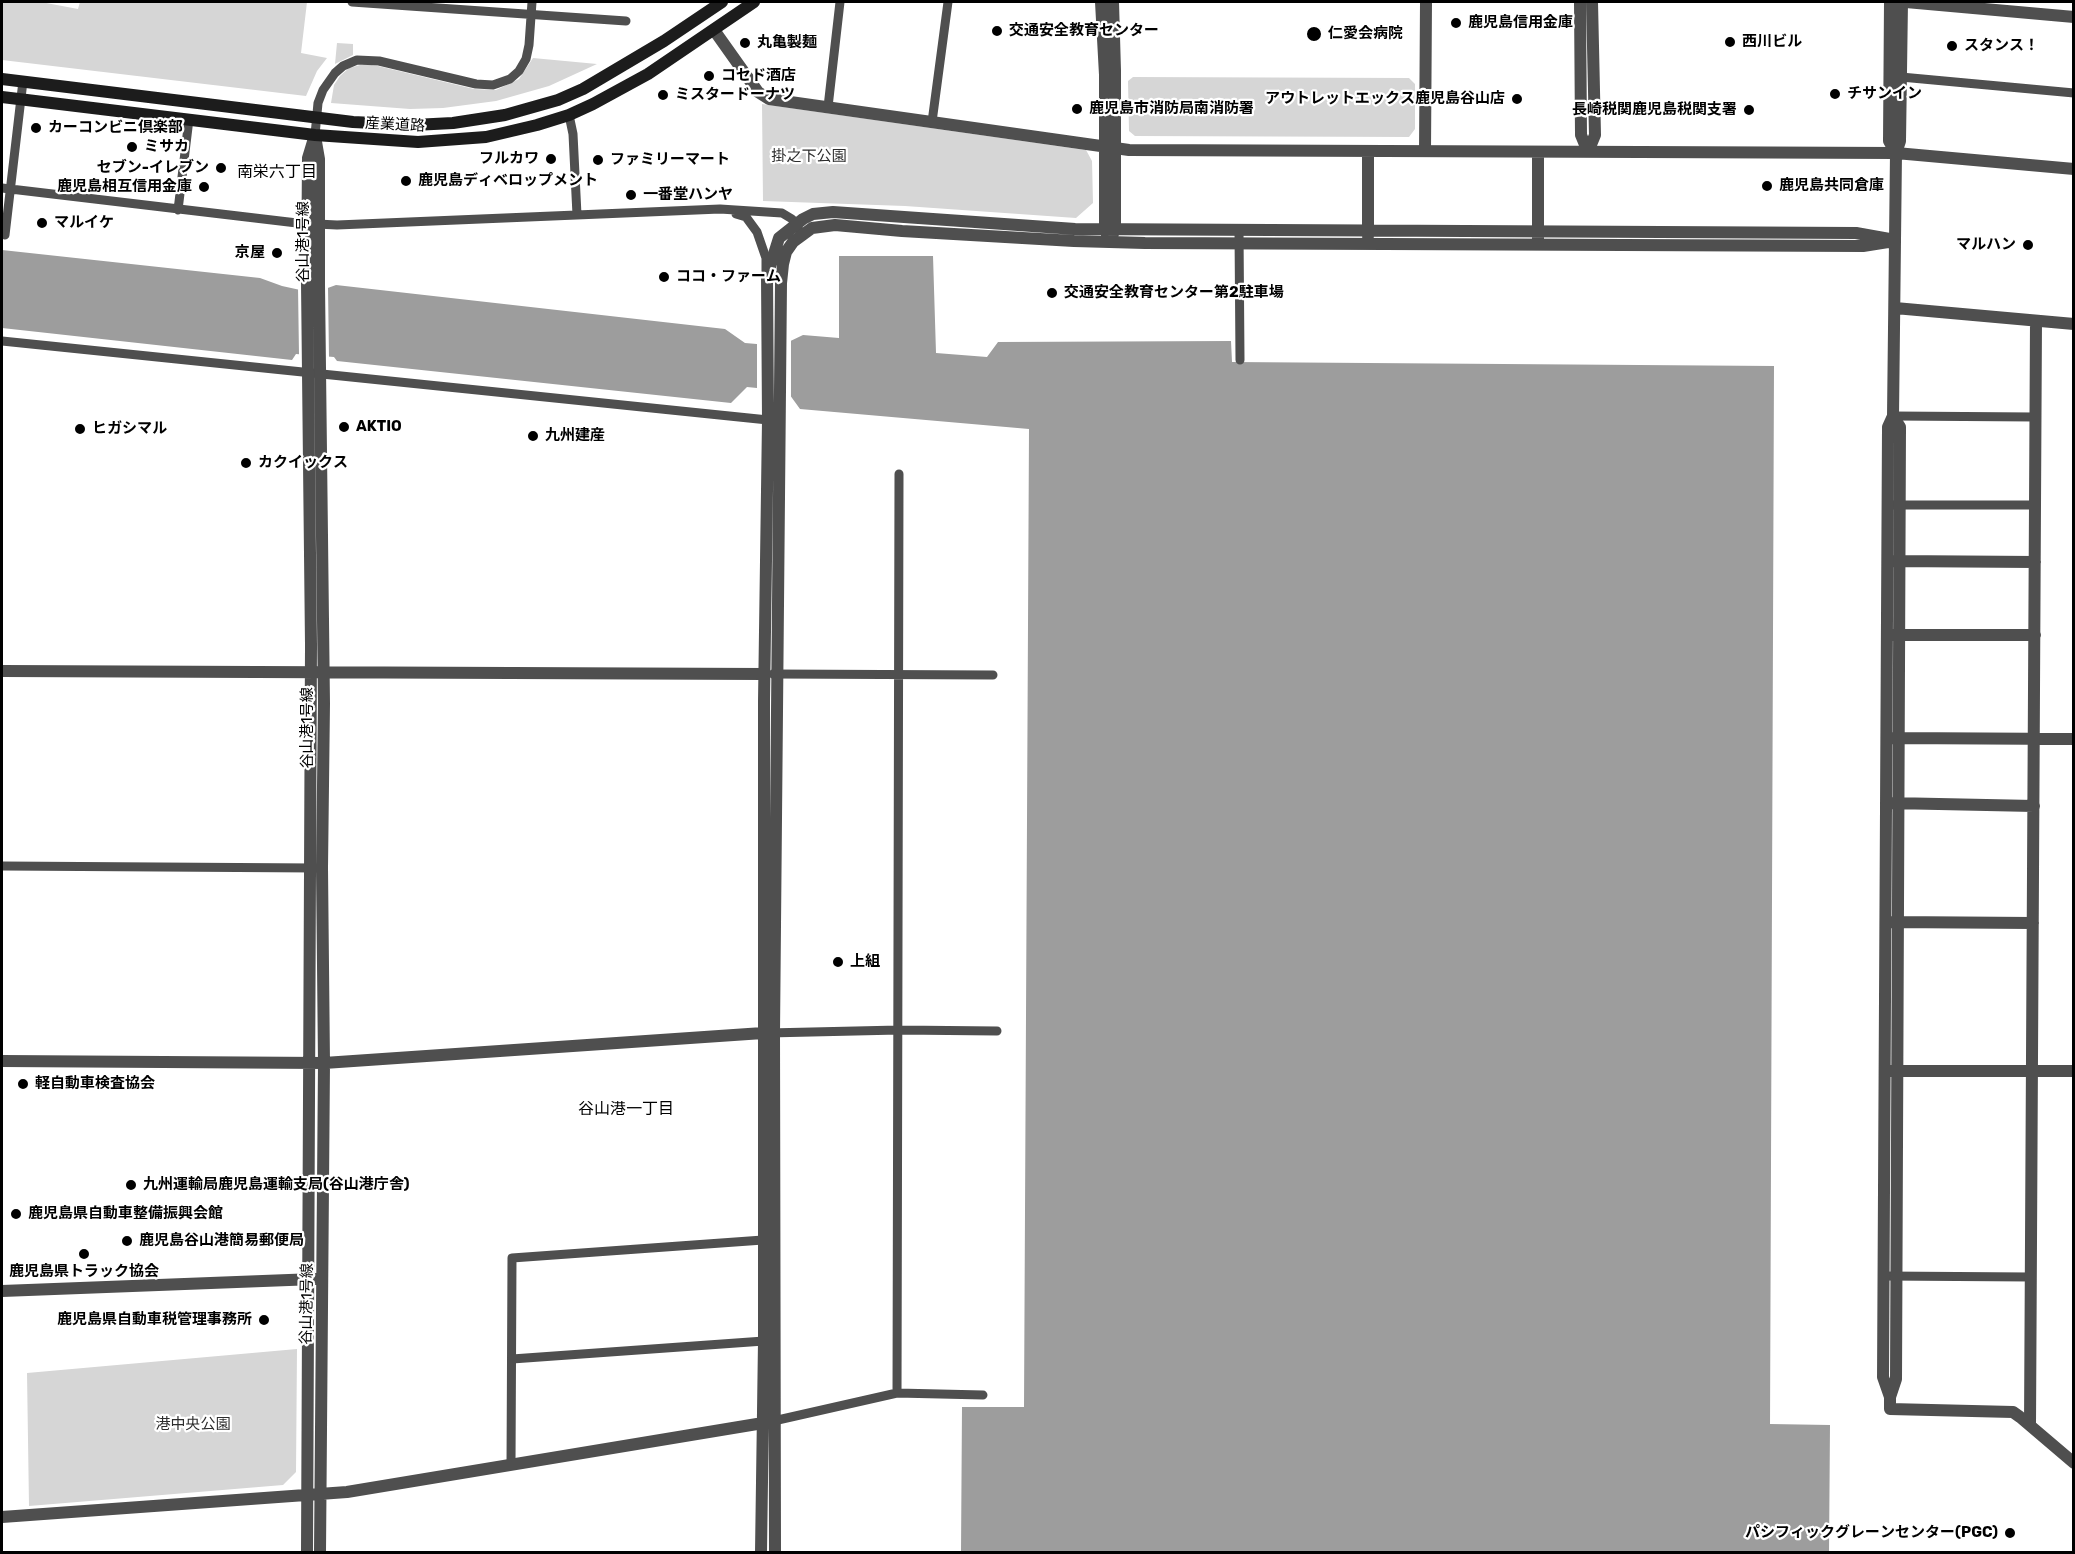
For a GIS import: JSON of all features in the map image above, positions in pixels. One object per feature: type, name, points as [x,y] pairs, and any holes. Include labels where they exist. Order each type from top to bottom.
[{"type":"main road","name":"産業道路","points":[[2,79],[317,118],[414,125],[479,120],[558,100],[599,80],[664,41],[722,2]]},
{"type":"main road","name":"産業道路","points":[[2,97],[315,135],[409,142],[459,141],[511,132],[569,115],[639,79],[754,2]]},
{"type":"street","points":[[352,2],[626,21]]},
{"type":"street","points":[[315,135],[318,103],[330,80],[343,66],[357,60],[379,61],[476,84],[493,85],[510,79],[519,71],[526,59],[532,2]]},
{"type":"street","points":[[828,107],[840,2]]},
{"type":"street","points":[[932,122],[948,2]]},
{"type":"street","points":[[1101,2],[1110,147]]},
{"type":"street","points":[[1110,233],[1113,2]]},
{"type":"street","points":[[1425,151],[1426,2]]},
{"type":"street","points":[[1580,2],[1581,135],[1588,153]]},
{"type":"street","points":[[1588,153],[1595,135],[1592,2]]},
{"type":"street","points":[[1890,2],[1889,141],[1896,153]]},
{"type":"street","points":[[2073,16],[1904,2],[1900,141],[1896,153],[1893,416],[1888,427],[1893,505],[1892,922],[1890,1276],[1883,1377],[1890,1397],[1890,1409],[2013,1412],[2073,1463]]},
{"type":"street","points":[[714,30],[763,97],[1129,150],[1896,153],[2073,169]]},
{"type":"street","points":[[1901,77],[2073,93]]},
{"type":"street","points":[[4,235],[6,189],[23,81]]},
{"type":"street","points":[[569,115],[573,134],[578,215]]},
{"type":"street","points":[[178,210],[189,119]]},
{"type":"street","name":"谷山港1号線","points":[[315,135],[320,159],[314,224],[313,284],[317,673],[316,868],[309,1063],[307,1279],[314,1494],[320,1552]]},
{"type":"street","points":[[1368,151],[1368,244]]},
{"type":"street","points":[[1538,152],[1538,238]]},
{"type":"street","points":[[6,189],[314,224],[337,225],[720,209],[782,213],[792,219],[799,229]]},
{"type":"street","points":[[720,209],[746,217],[755,228],[766,258],[766,276],[774,333]]},
{"type":"street","points":[[766,276],[779,238],[799,229],[835,225],[1028,239],[1110,233],[1368,244],[1538,238],[1856,233],[1895,240]]},
{"type":"street","points":[[761,1552],[763,1240],[778,675],[774,333],[783,264],[786,252],[799,229]]},
{"type":"street","points":[[1239,237],[1368,230],[1538,238]]},
{"type":"street","points":[[1239,237],[1240,360]]},
{"type":"street","points":[[1895,308],[2073,324]]},
{"type":"street","points":[[2030,1425],[2036,321]]},
{"type":"street","points":[[2,341],[768,420]]},
{"type":"street","points":[[774,404],[768,420],[765,674],[768,1033],[776,1421],[775,1552]]},
{"type":"street","points":[[1893,416],[2035,417]]},
{"type":"street","points":[[897,1393],[899,474]]},
{"type":"street","points":[[1893,505],[2035,505]]},
{"type":"street","points":[[1893,561],[2035,561]]},
{"type":"street","points":[[1893,635],[2035,635]]},
{"type":"street","points":[[2,671],[993,675]]},
{"type":"street","points":[[1892,738],[2073,739]]},
{"type":"street","points":[[1892,802],[2034,806]]},
{"type":"street","points":[[2,866],[316,868]]},
{"type":"street","name":"谷山港1号線","points":[[307,1552],[314,1494],[322,1279],[324,1063],[316,868]]},
{"type":"street","points":[[1892,922],[2033,923]]},
{"type":"street","points":[[2,1061],[324,1063],[768,1033],[899,1030],[997,1031]]},
{"type":"street","points":[[1891,1071],[2073,1071]]},
{"type":"street","points":[[511,1464],[512,1258],[763,1240]]},
{"type":"street","points":[[1890,1276],[2031,1277]]},
{"type":"street","points":[[2,1291],[322,1279]]},
{"type":"street","points":[[512,1359],[764,1341]]},
{"type":"street","points":[[2,1517],[346,1492],[776,1421],[897,1393],[982,1395]]},
{"type":"green space","points":[[2,2],[41,2],[78,9],[80,2],[307,2],[301,53],[327,58],[317,71],[306,96],[2,60]]},
{"type":"green space","points":[[337,43],[353,44],[353,55],[335,64]]},
{"type":"green space","points":[[533,58],[597,64],[549,86],[496,101],[443,108],[410,109],[331,103],[334,85],[340,76],[349,68],[364,64],[474,89],[496,90],[519,79]]},
{"type":"green space","points":[[1133,77],[1409,78],[1415,84],[1415,129],[1409,137],[1135,136],[1129,131],[1128,81]]},
{"type":"green space","name":"掛之下公園","points":[[762,104],[1086,150],[1092,161],[1093,203],[1076,218],[905,206],[763,201]]},
{"type":"green space","name":"港中央公園","points":[[297,1349],[296,1472],[283,1485],[29,1506],[27,1373]]},
{"type":"shaded area","points":[[2,250],[260,278],[282,286],[314,293],[336,285],[725,329],[745,343],[780,346],[803,335],[839,338],[839,256],[933,256],[936,353],[987,357],[998,342],[1231,341],[1232,362],[1774,366],[1770,1424],[1830,1425],[1829,1552],[961,1552],[962,1407],[1024,1407],[1029,429],[800,409],[787,391],[747,387],[731,403],[337,361],[334,357],[296,354],[292,360],[2,328]]},
{"type":"pier","points":[[298,287],[314,290],[328,287],[329,358],[299,355]]},
{"type":"pier","points":[[791,338],[791,402],[785,394],[757,391],[757,341],[780,343]]},
{"type":"place","name":"鹿児島信用金庫","points":[[1456,23]]},
{"type":"place","name":"交通安全教育センター","points":[[997,31]]},
{"type":"place","name":"仁愛会病院","points":[[1314,34]]},
{"type":"place","name":"西川ビル","points":[[1730,42]]},
{"type":"place","name":"丸亀製麺","points":[[745,43]]},
{"type":"place","name":"スタンス！","points":[[1952,46]]},
{"type":"place","name":"コセド酒店","points":[[709,76]]},
{"type":"place","name":"チサンイン","points":[[1835,94]]},
{"type":"place","name":"ミスタードーナツ","points":[[663,95]]},
{"type":"place","name":"アウトレットエックス鹿児島谷山店","points":[[1517,99]]},
{"type":"place","name":"鹿児島市消防局南消防署","points":[[1077,109]]},
{"type":"place","name":"長崎税関鹿児島税関支署","points":[[1749,110]]},
{"type":"place","name":"カーコンビニ倶楽部","points":[[36,128]]},
{"type":"place","name":"ミサカ","points":[[132,147]]},
{"type":"place","name":"フルカワ","points":[[551,159]]},
{"type":"place","name":"ファミリーマート","points":[[598,160]]},
{"type":"place","name":"セブン-イレブン","points":[[221,168]]},
{"type":"place","name":"鹿児島ディベロップメント","points":[[406,181]]},
{"type":"place","name":"鹿児島共同倉庫","points":[[1767,186]]},
{"type":"place","name":"鹿児島相互信用金庫","points":[[204,187]]},
{"type":"place","name":"一番堂ハンヤ","points":[[631,195]]},
{"type":"place","name":"マルイケ","points":[[42,223]]},
{"type":"place","name":"マルハン","points":[[2028,245]]},
{"type":"place","name":"京屋","points":[[277,253]]},
{"type":"place","name":"ココ・ファーム","points":[[664,277]]},
{"type":"place","name":"交通安全教育センター第2駐車場","points":[[1052,293]]},
{"type":"place","name":"AKTIO","points":[[344,427]]},
{"type":"place","name":"ヒガシマル","points":[[80,429]]},
{"type":"place","name":"九州建産","points":[[533,436]]},
{"type":"place","name":"カクイックス","points":[[246,463]]},
{"type":"place","name":"上組","points":[[838,962]]},
{"type":"place","name":"軽自動車検査協会","points":[[23,1084]]},
{"type":"place","name":"九州運輸局鹿児島運輸支局(谷山港庁舎)","points":[[131,1185]]},
{"type":"place","name":"鹿児島県自動車整備振興会館","points":[[16,1214]]},
{"type":"place","name":"鹿児島谷山港簡易郵便局","points":[[127,1241]]},
{"type":"place","name":"鹿児島県トラック協会","points":[[84,1254]]},
{"type":"place","name":"鹿児島県自動車税管理事務所","points":[[264,1320]]},
{"type":"place","name":"パシフィックグレーンセンター(PGC)","points":[[2010,1533]]},
{"type":"district","name":"南栄六丁目","points":[[277,172]]},
{"type":"district","name":"谷山港一丁目","points":[[626,1109]]}]
